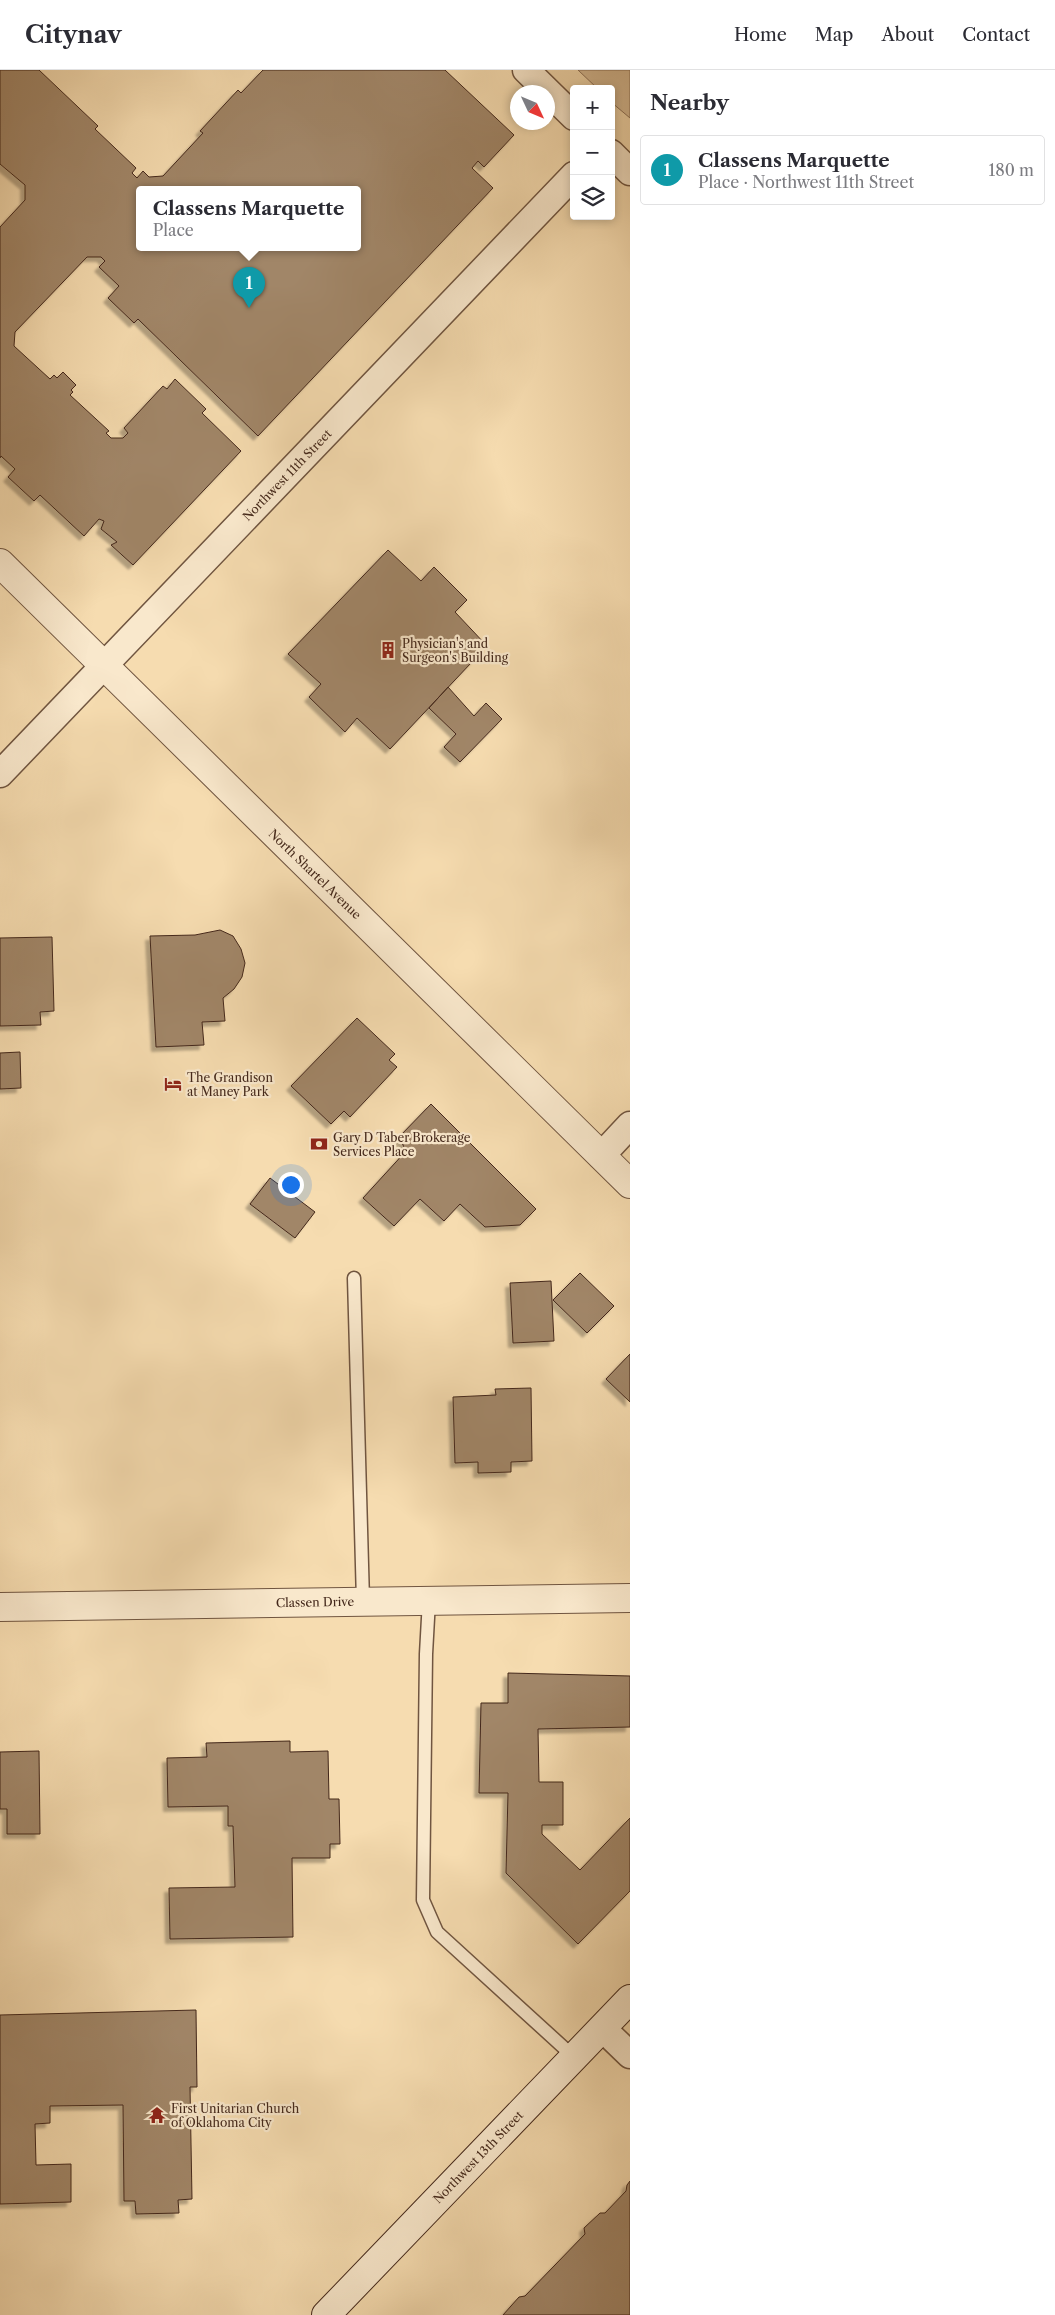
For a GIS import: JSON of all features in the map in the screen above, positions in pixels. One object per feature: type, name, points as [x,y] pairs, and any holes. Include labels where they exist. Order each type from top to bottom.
[{"type":"street","points":[[526,70],[570,113]]},
{"type":"street","points":[[615,157],[630,172]]},
{"type":"street","name":"Northwest 11th Street","points":[[0,774],[570,179]]},
{"type":"street","name":"North Shartel Avenue","points":[[0,563],[630,1184]]},
{"type":"street","points":[[601,1156],[630,1126]]},
{"type":"street","name":"Classen Drive","points":[[0,1607],[630,1598]]},
{"type":"street","name":"Northwest 13th Street","points":[[326,2315],[630,2000]]},
{"type":"street","points":[[602,2028],[630,2055]]},
{"type":"lane","points":[[354,1278],[363,1601]]},
{"type":"lane","points":[[429,1600],[426,1654],[423,1900],[437,1932],[532,2021],[574,2057]]},
{"type":"shaded area","points":[[578,70],[630,70],[630,118],[615,105],[615,85],[594,85]]},
{"type":"building","points":[[0,70],[39,70],[98,126],[95,129],[136,168],[132,173],[137,178],[143,171],[149,177],[163,176],[203,133],[200,131],[238,90],[241,93],[263,70],[445,70],[514,135],[484,167],[478,161],[472,168],[493,188],[258,436],[138,319],[134,323],[108,298],[119,286],[99,267],[105,261],[101,257],[87,257],[15,332],[14,346],[50,379],[54,375],[57,378],[63,372],[76,385],[71,390],[73,392],[70,395],[109,431],[106,433],[111,438],[123,438],[128,433],[124,428],[163,386],[167,389],[175,379],[206,409],[202,413],[241,451],[133,565],[111,545],[117,542],[101,529],[104,521],[99,519],[84,536],[40,495],[34,501],[8,477],[15,469],[1,456],[0,458],[0,227],[25,200],[25,185],[0,164]]},
{"type":"building","name":"Physician's and Surgeon's Building","points":[[388,550],[421,581],[434,567],[467,600],[455,612],[487,646],[390,749],[357,718],[345,732],[309,697],[321,684],[288,654]]},
{"type":"building","points":[[448,687],[474,716],[486,703],[502,719],[460,762],[444,747],[456,734],[429,708]]},
{"type":"building","points":[[220,930],[233,936],[241,949],[245,963],[242,977],[234,989],[223,998],[225,1021],[202,1022],[204,1045],[156,1047],[150,936],[195,935]]},
{"type":"building","points":[[52,937],[54,1011],[40,1012],[41,1025],[0,1026],[0,938]]},
{"type":"building","points":[[357,1018],[395,1054],[389,1060],[397,1067],[350,1117],[344,1111],[331,1124],[291,1086]]},
{"type":"building","points":[[20,1052],[21,1088],[0,1089],[0,1053]]},
{"type":"building","points":[[431,1104],[536,1209],[520,1225],[485,1227],[460,1204],[444,1221],[420,1199],[394,1226],[363,1198],[406,1151],[399,1137]]},
{"type":"building","points":[[270,1178],[315,1212],[295,1238],[250,1204]]},
{"type":"building","points":[[580,1273],[614,1306],[587,1333],[553,1300]]},
{"type":"building","points":[[551,1281],[554,1341],[513,1343],[510,1283]]},
{"type":"building","points":[[630,1354],[630,1402],[606,1379]]},
{"type":"building","points":[[531,1388],[532,1461],[511,1462],[511,1472],[478,1473],[478,1462],[455,1463],[453,1397],[496,1395],[495,1389]]},
{"type":"building","points":[[508,1673],[630,1676],[630,1727],[538,1729],[539,1782],[563,1782],[563,1825],[542,1825],[542,1834],[580,1870],[630,1818],[630,1891],[578,1944],[506,1873],[508,1793],[479,1793],[481,1703],[508,1703]]},
{"type":"building","points":[[290,1741],[290,1752],[328,1751],[329,1799],[339,1799],[340,1844],[330,1844],[330,1858],[292,1858],[293,1937],[170,1939],[169,1888],[235,1887],[233,1826],[228,1826],[228,1806],[168,1807],[167,1758],[207,1757],[206,1743]]},
{"type":"building","points":[[39,1751],[40,1834],[7,1834],[7,1809],[0,1809],[0,1752]]},
{"type":"building","name":"First Unitarian Church of Oklahoma City","points":[[196,2010],[197,2087],[190,2087],[192,2199],[178,2200],[179,2213],[136,2214],[135,2201],[124,2201],[123,2105],[50,2106],[50,2123],[35,2124],[36,2165],[71,2164],[71,2202],[0,2204],[0,2015]]},
{"type":"building","points":[[630,2181],[630,2315],[503,2315],[519,2297],[525,2296],[585,2234],[584,2228],[600,2213],[605,2213],[626,2191]]},
{"type":"place","name":"Classens Marquette","points":[[249,308]]},
{"type":"place","name":"Physician's and Surgeon's Building","points":[[388,650]]},
{"type":"place","name":"The Grandison at Maney Park","points":[[173,1084]]},
{"type":"place","name":"Gary D Taber Brokerage Services Place","points":[[319,1144]]},
{"type":"place","name":"First Unitarian Church of Oklahoma City","points":[[157,2115]]}]
